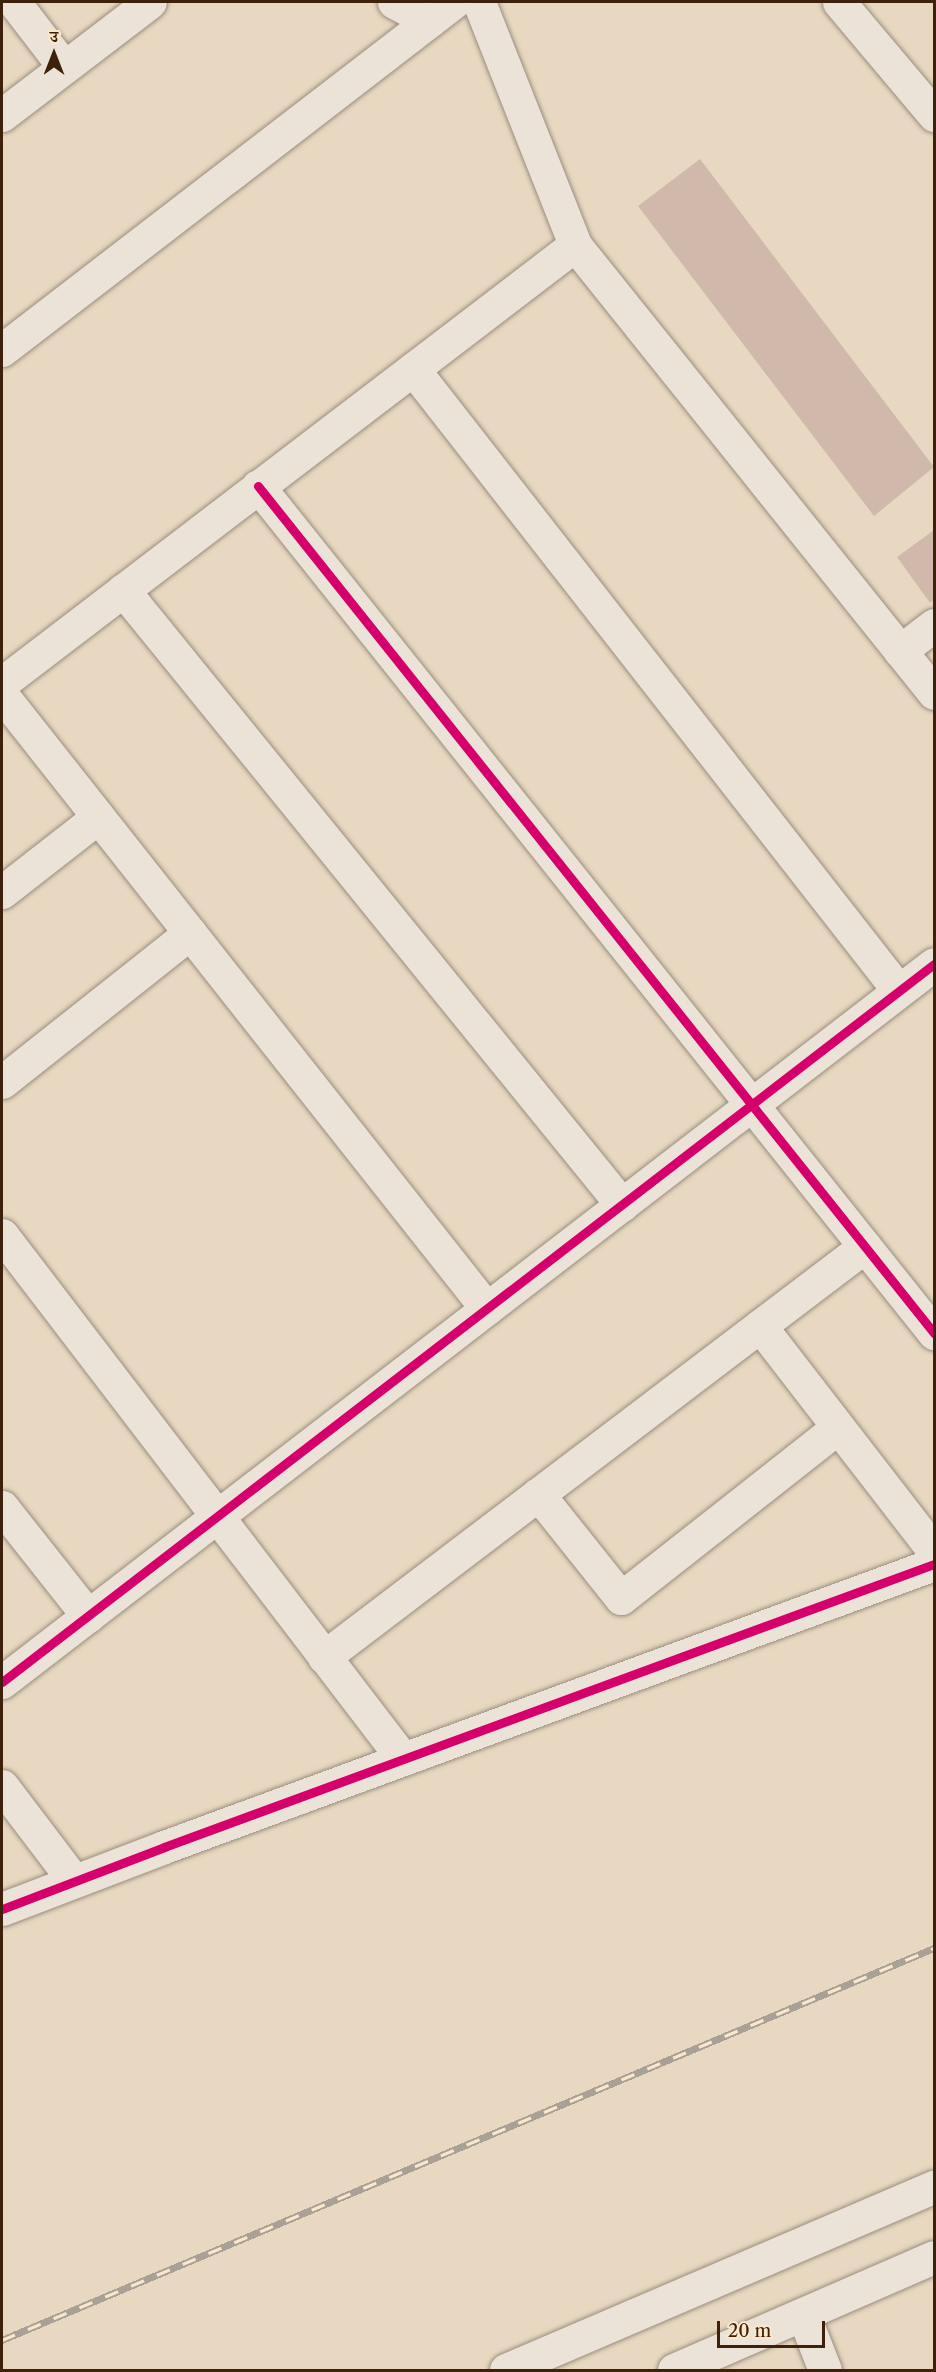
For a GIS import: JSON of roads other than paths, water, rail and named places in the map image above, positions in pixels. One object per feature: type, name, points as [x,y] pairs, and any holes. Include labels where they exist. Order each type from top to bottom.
[{"type":"street","points":[[14,2],[64,67]]},
{"type":"street","points":[[2,115],[150,2]]},
{"type":"street","points":[[394,2],[441,11]]},
{"type":"street","points":[[479,2],[574,245],[934,693]]},
{"type":"street","points":[[839,2],[934,115]]},
{"type":"street","points":[[2,350],[441,11]]},
{"type":"street","points":[[2,683],[574,245]]},
{"type":"street","points":[[413,369],[899,991]]},
{"type":"street","points":[[258,486],[934,1333]]},
{"type":"street","points":[[123,590],[622,1204]]},
{"type":"street","points":[[900,651],[934,625]]},
{"type":"street","points":[[2,695],[487,1309]]},
{"type":"street","points":[[2,891],[98,817]]},
{"type":"street","points":[[2,1082],[190,933]]},
{"type":"street","points":[[2,1682],[934,964]]},
{"type":"street","points":[[2,1235],[402,1759]]},
{"type":"street","points":[[324,1657],[865,1246]]},
{"type":"street","points":[[760,1326],[934,1551]]},
{"type":"street","points":[[538,1494],[621,1598],[838,1427]]},
{"type":"street","points":[[2,1507],[87,1616]]},
{"type":"street","points":[[2,1909],[402,1759],[934,1564]]},
{"type":"street","points":[[2,1786],[74,1881]]},
{"type":"street","points":[[506,2370],[934,2187]]},
{"type":"street","points":[[674,2370],[934,2257]]},
{"type":"street","points":[[803,2314],[825,2370]]},
{"type":"railway","points":[[2,2340],[934,1948]]}]
